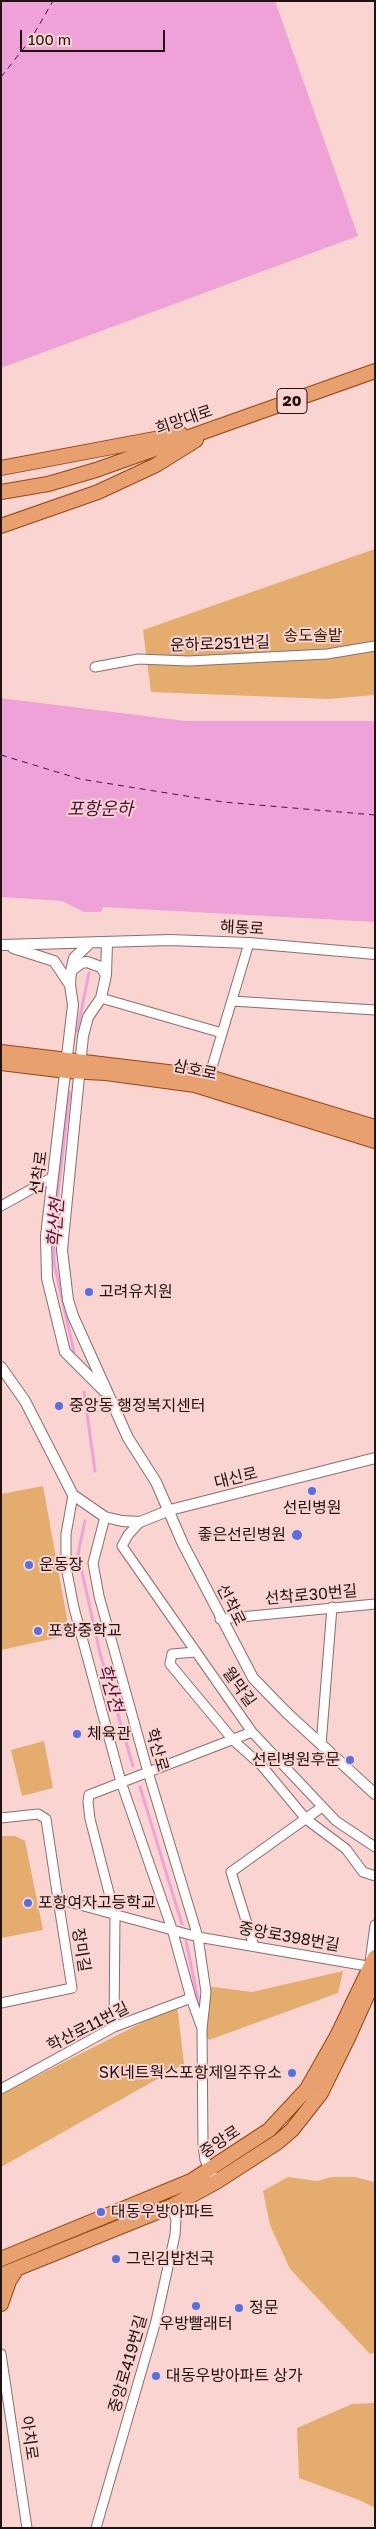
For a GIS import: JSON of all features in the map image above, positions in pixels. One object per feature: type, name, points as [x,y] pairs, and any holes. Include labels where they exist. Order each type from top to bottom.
[{"type":"main road","name":"희망대로","points":[[1,492],[48,484],[96,470],[375,371]]},
{"type":"main road","points":[[1,468],[151,438],[209,430]]},
{"type":"main road","points":[[1,526],[98,492],[156,465],[209,430]]},
{"type":"main road","name":"삼호로","points":[[1,1052],[106,1073],[195,1085],[375,1141]]},
{"type":"main road","name":"삼호로","points":[[1,1063],[209,1077],[375,1127]]},
{"type":"main road","name":"중앙로","points":[[1,2276],[172,2206],[213,2176],[278,2142],[292,2130],[321,2093],[373,1967]]},
{"type":"main road","name":"중앙로","points":[[1,2259],[169,2191],[213,2176]]},
{"type":"main road","points":[[1,2304],[9,2281],[16,2270]]},
{"type":"street","name":"운하로251번길","points":[[95,667],[138,659],[189,661],[327,654],[375,646]]},
{"type":"street","name":"해동로","points":[[2,945],[170,940],[249,943],[375,954]]},
{"type":"street","name":"선착로","points":[[107,942],[106,975],[100,998],[88,1017],[74,1067],[53,1177],[46,1236],[47,1278],[65,1352],[108,1395]]},
{"type":"street","name":"선착로","points":[[90,943],[74,958],[70,985],[74,1005],[74,1067],[62,1250],[68,1300],[73,1316],[128,1438],[156,1482],[170,1510],[183,1544],[220,1619],[253,1678],[321,1745],[375,1794]]},
{"type":"street","points":[[209,1077],[249,943]]},
{"type":"street","points":[[2,945],[54,961],[70,985]]},
{"type":"street","points":[[71,971],[81,963],[87,962],[101,967],[106,975]]},
{"type":"street","points":[[100,998],[222,1033]]},
{"type":"street","points":[[232,1001],[375,1010]]},
{"type":"street","points":[[1,1206],[53,1177]]},
{"type":"street","points":[[1,1367],[25,1401],[74,1494],[105,1517]]},
{"type":"street","name":"대신로","points":[[105,1517],[122,1521],[140,1522],[170,1510],[375,1458]]},
{"type":"street","name":"학산로","points":[[74,1494],[66,1534],[66,1567],[90,1672],[121,1782],[172,1929],[191,1998],[202,2029]]},
{"type":"street","name":"학산로","points":[[105,1517],[93,1563],[99,1596],[148,1772],[198,1937],[206,1992],[202,2029],[203,2146],[213,2176]]},
{"type":"street","name":"월막길","points":[[140,1522],[128,1535],[122,1546],[195,1652],[242,1715],[252,1732],[336,1821],[375,1847]]},
{"type":"street","name":"선착로30번길","points":[[220,1619],[375,1604]]},
{"type":"street","points":[[321,1745],[332,1607]]},
{"type":"street","points":[[195,1652],[172,1654],[170,1664],[234,1741],[262,1766],[306,1819],[346,1849],[363,1872],[375,1876]]},
{"type":"street","points":[[114,2027],[115,1916],[88,1802],[90,1795],[234,1741],[252,1732]]},
{"type":"street","points":[[254,1946],[231,1872],[322,1807]]},
{"type":"street","points":[[1,1818],[38,1814],[46,1819],[58,1899]]},
{"type":"street","name":"장미길","points":[[1,2003],[72,1988],[58,1899],[198,1937]]},
{"type":"street","points":[[373,1967],[375,1925]]},
{"type":"street","name":"중앙로398번길","points":[[198,1937],[373,1967]]},
{"type":"street","name":"학산로11번길","points":[[1,2089],[114,2027],[191,1998]]},
{"type":"street","name":"중앙로419번길","points":[[96,2528],[158,2312],[175,2235],[176,2220],[172,2206]]},
{"type":"street","name":"아치로","points":[[1,2354],[8,2386],[27,2528]]},
{"type":"green space","name":"송도솔밭","points":[[375,549],[375,695],[329,699],[151,692],[143,630]]},
{"type":"green space","name":"운동장","points":[[43,1486],[70,1635],[1,1650],[1,1494]]},
{"type":"green space","points":[[44,1741],[53,1788],[22,1796],[11,1750]]},
{"type":"green space","points":[[1,1836],[15,1836],[25,1841],[43,1930],[1,1938]]},
{"type":"green space","points":[[343,1971],[338,1993],[209,2040],[202,2029],[206,1986],[252,1992]]},
{"type":"green space","points":[[177,2005],[184,2064],[1,2167],[1,2094]]},
{"type":"green space","points":[[288,2177],[317,2181],[332,2177],[355,2177],[375,2182],[375,2353],[370,2354],[290,2269],[270,2225],[263,2191]]},
{"type":"green space","points":[[375,2403],[375,2508],[359,2500],[299,2478],[297,2428],[352,2404]]},
{"type":"water","points":[[1,1],[275,1],[358,236],[1,368]]},
{"type":"water","name":"포항운하","points":[[1,698],[187,721],[375,721],[375,922],[103,907],[101,912],[84,912],[62,901],[1,897]]},
{"type":"pier","points":[[1,696],[187,718],[187,721],[1,698]]},
{"type":"waterway","name":"학산천","points":[[77,1031],[89,973]]},
{"type":"waterway","name":"학산천","points":[[70,1092],[54,1225],[54,1263],[74,1352]]},
{"type":"waterway","name":"학산천","points":[[84,1392],[95,1471]]},
{"type":"waterway","name":"학산천","points":[[85,1521],[78,1554],[100,1653],[133,1766]]},
{"type":"waterway","name":"학산천","points":[[140,1787],[182,1924]]},
{"type":"waterway","points":[[186,1941],[199,2004]]},
{"type":"ferry route","points":[[1,77],[31,39],[53,1]]},
{"type":"ferry route","points":[[1,755],[80,779],[223,802],[375,815]]},
{"type":"place","name":"고려유치원","points":[[89,1292]]},
{"type":"place","name":"중앙동 행정복지센터","points":[[59,1406]]},
{"type":"place","name":"선린병원","points":[[312,1491]]},
{"type":"place","name":"좋은선린병원","points":[[297,1535]]},
{"type":"place","name":"운동장","points":[[29,1565]]},
{"type":"place","name":"포항중학교","points":[[38,1631]]},
{"type":"place","name":"체육관","points":[[77,1734]]},
{"type":"place","name":"선린병원후문","points":[[350,1760]]},
{"type":"place","name":"포항여자고등학교","points":[[28,1903]]},
{"type":"place","name":"SK네트웍스포항제일주유소","points":[[292,2073]]},
{"type":"place","name":"대동우방아파트","points":[[101,2212]]},
{"type":"place","name":"그린김밥천국","points":[[116,2259]]},
{"type":"place","name":"우방빨래터","points":[[196,2306]]},
{"type":"place","name":"정문","points":[[239,2308]]},
{"type":"place","name":"대동우방아파트 상가","points":[[156,2376]]}]
